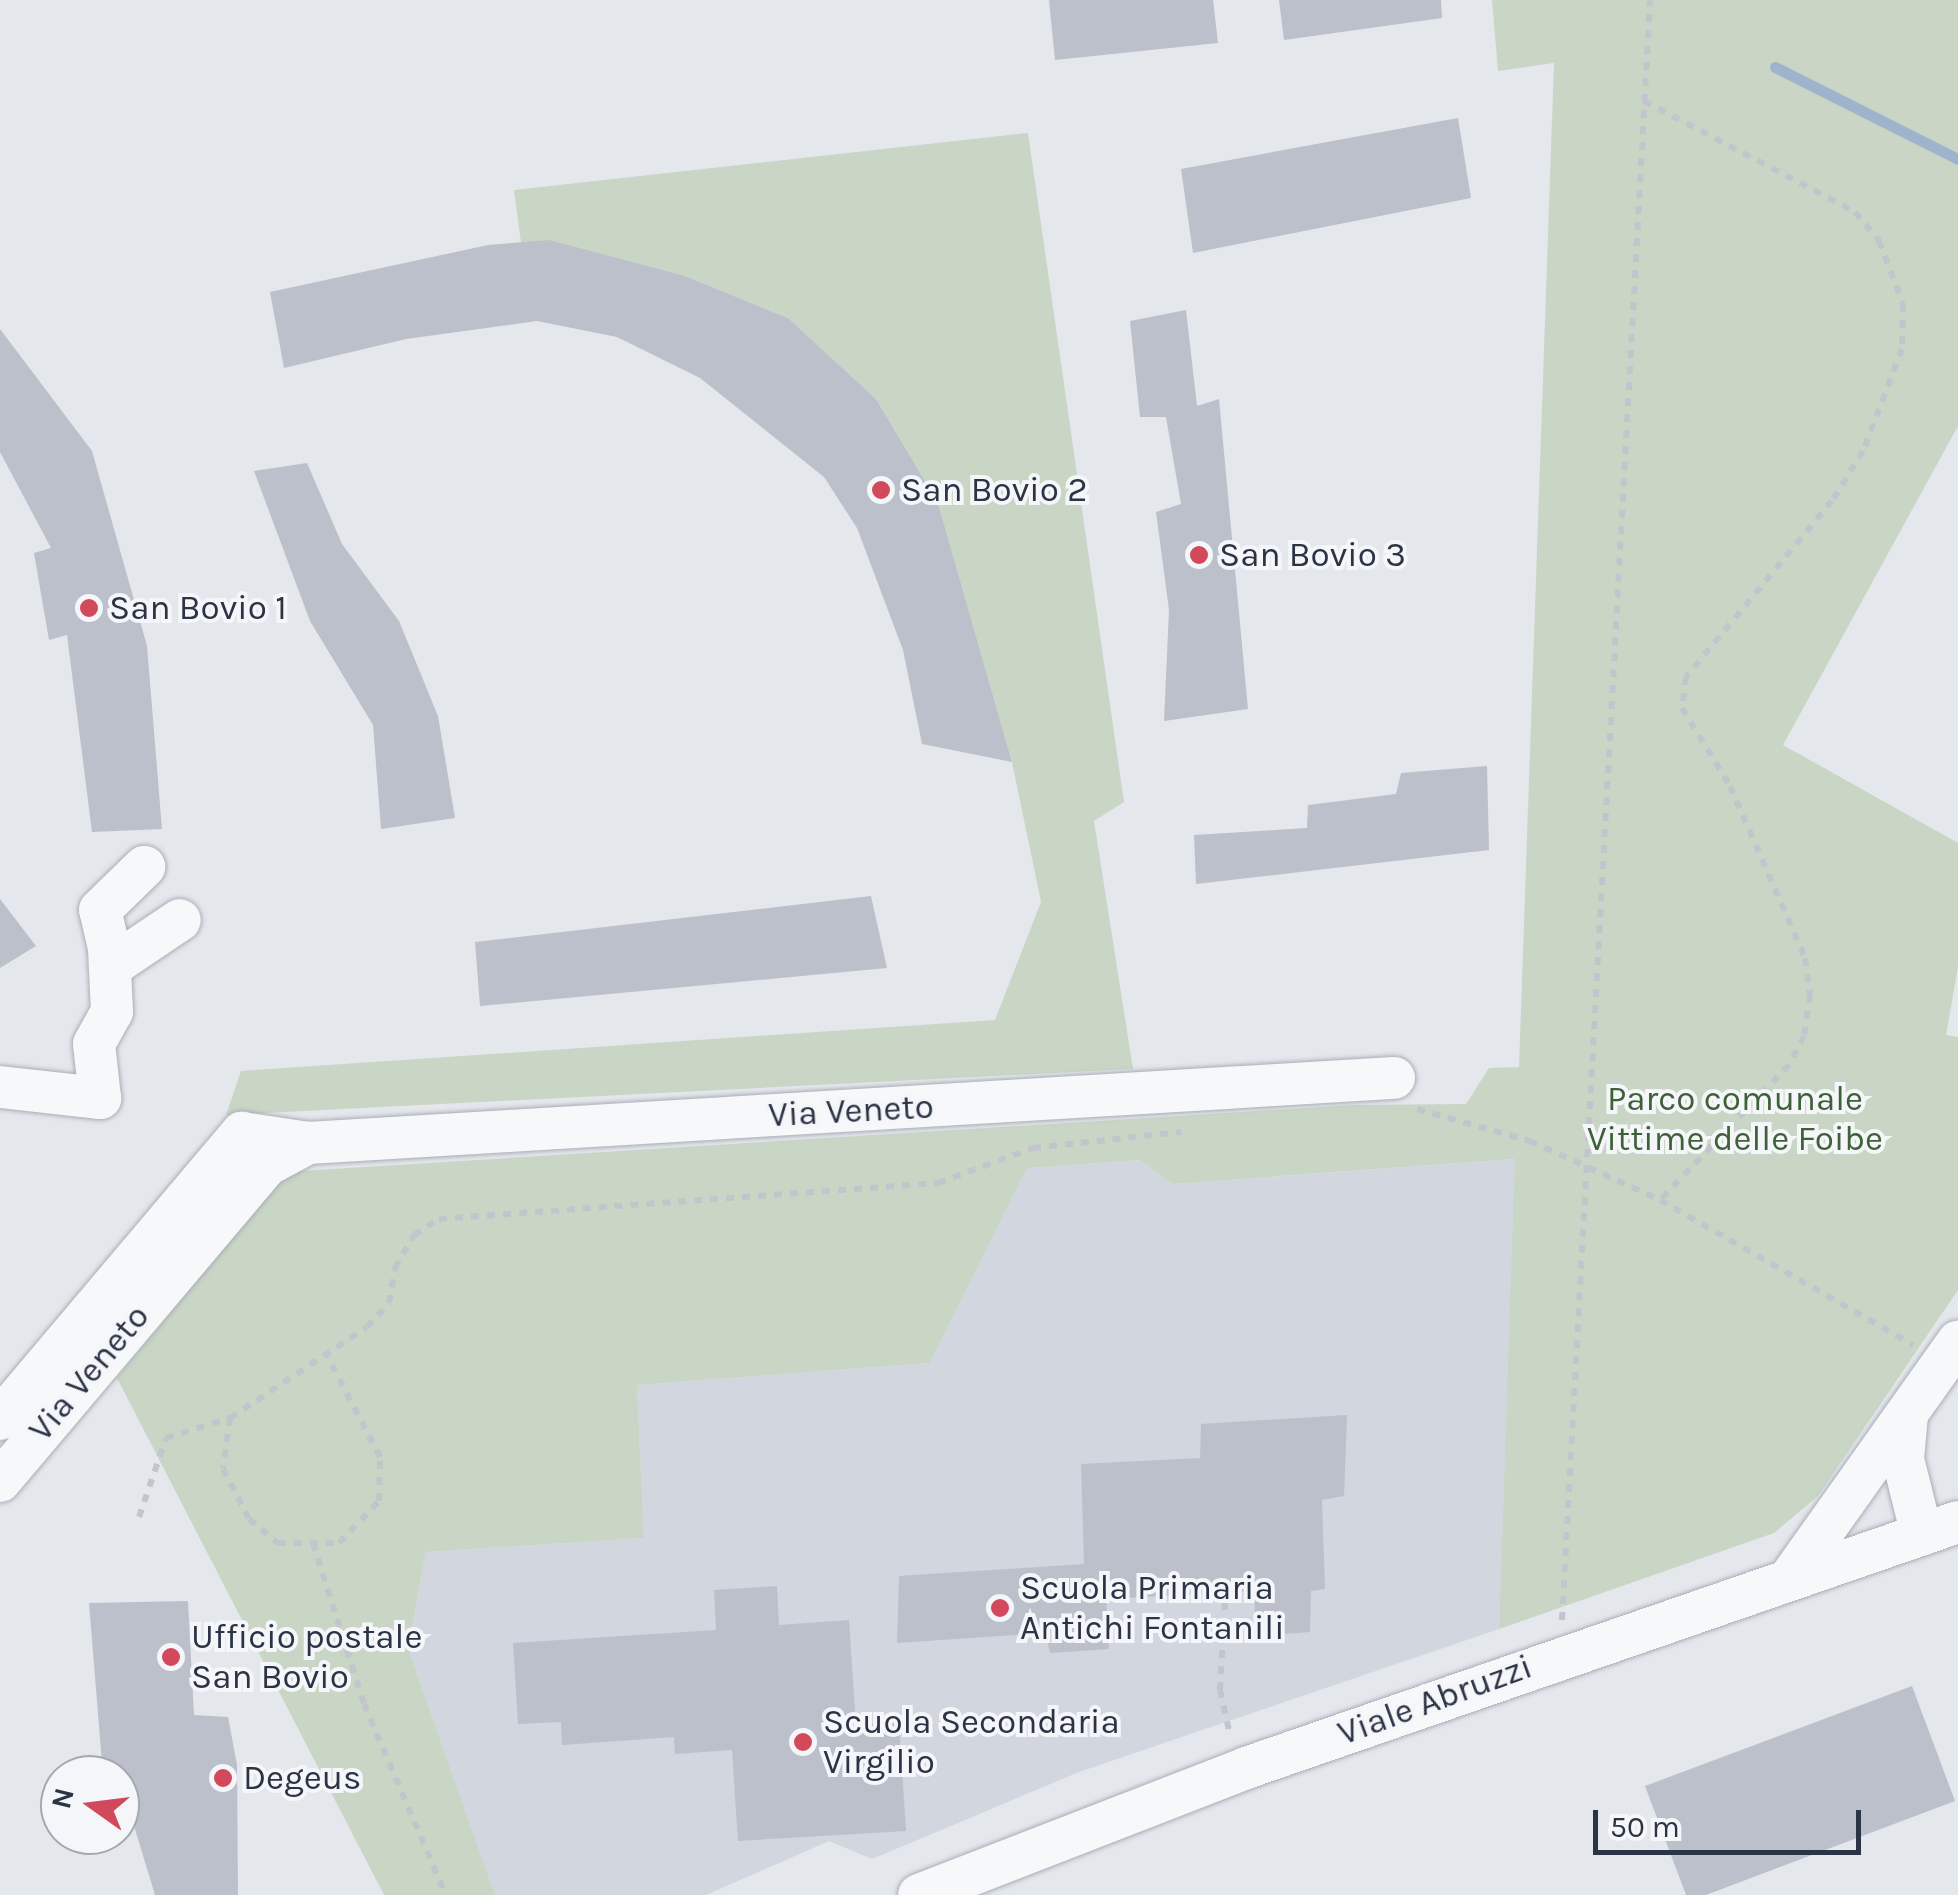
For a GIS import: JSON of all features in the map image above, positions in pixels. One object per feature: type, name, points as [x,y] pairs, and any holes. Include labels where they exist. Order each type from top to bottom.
[{"type":"street","points":[[0,1087],[100,1098],[94,1044],[112,1012],[110,968],[100,910],[144,866]]},
{"type":"street","points":[[110,968],[180,920]]},
{"type":"street","name":"Via Veneto","points":[[0,1419],[242,1133],[308,1143],[1402,1094]]},
{"type":"street","name":"Via Veneto","points":[[0,1481],[267,1164],[308,1143]]},
{"type":"street","points":[[1790,1578],[1907,1415],[1938,1346]]},
{"type":"street","points":[[1907,1415],[1903,1459],[1940,1528]]},
{"type":"street","name":"Viale Abruzzi","points":[[919,1895],[1246,1768],[1568,1652],[1940,1528]]},
{"type":"path","points":[[1568,1652],[1560,1607],[1574,1482],[1584,1164],[1650,0]]},
{"type":"path","points":[[1644,101],[1855,212],[1879,241],[1903,304],[1902,349],[1862,451],[1832,501],[1686,676],[1682,708],[1730,786],[1804,958],[1810,995],[1804,1036],[1789,1065],[1660,1200]]},
{"type":"path","points":[[1402,1094],[1443,1113],[1584,1164],[1938,1346]]},
{"type":"path","points":[[139,1518],[166,1438],[230,1418],[290,1375],[328,1357],[389,1303],[395,1268],[414,1235],[438,1219],[938,1183],[1032,1148],[1131,1142],[1195,1130]]},
{"type":"path","points":[[230,1418],[223,1469],[249,1519],[278,1543],[339,1544],[379,1501],[380,1457],[361,1410],[328,1357]]},
{"type":"path","points":[[313,1544],[378,1740],[446,1895]]},
{"type":"path","points":[[1225,1602],[1220,1690],[1234,1749],[1246,1768]]},
{"type":"shaded area","points":[[1516,1159],[1499,1629],[1079,1772],[872,1859],[829,1841],[706,1895],[495,1895],[408,1648],[426,1552],[644,1538],[637,1385],[930,1363],[1027,1168],[1140,1160],[1172,1184]]},
{"type":"green space","name":"Parco comunale Vittime delle Foibe","points":[[1492,0],[1958,0],[1958,426],[1783,745],[1958,843],[1958,967],[1946,1035],[1958,1037],[1958,1290],[1818,1496],[1774,1533],[1499,1629],[1515,1159],[1172,1184],[1140,1160],[1027,1168],[930,1363],[637,1385],[644,1538],[426,1552],[408,1648],[495,1895],[384,1895],[117,1378],[285,1172],[1353,1105],[1466,1104],[1489,1068],[1519,1067],[1554,63],[1498,71]]},
{"type":"green space","points":[[1028,133],[1124,802],[1094,821],[1133,1069],[226,1115],[241,1071],[995,1020],[1041,902],[1012,762],[938,503],[876,399],[788,318],[685,276],[521,243],[514,190]]},
{"type":"building","points":[[1049,0],[1213,0],[1218,43],[1055,60]]},
{"type":"building","points":[[1279,0],[1441,0],[1442,18],[1284,40]]},
{"type":"building","points":[[1458,118],[1471,198],[1193,253],[1181,169]]},
{"type":"building","name":"San Bovio 2","points":[[549,240],[685,276],[788,318],[876,399],[938,503],[1012,762],[922,744],[903,650],[857,528],[824,477],[700,378],[617,337],[537,321],[406,339],[284,368],[270,292],[488,245]]},
{"type":"building","name":"San Bovio 3","points":[[1186,310],[1197,406],[1219,399],[1248,709],[1164,721],[1169,610],[1156,512],[1181,504],[1166,417],[1140,417],[1130,321]]},
{"type":"building","name":"San Bovio 1","points":[[0,329],[92,451],[147,646],[162,829],[92,832],[67,635],[49,640],[34,553],[51,548],[0,452]]},
{"type":"building","points":[[307,463],[342,544],[399,621],[438,716],[455,818],[381,829],[373,725],[310,621],[254,471]]},
{"type":"building","points":[[1487,766],[1489,850],[1196,884],[1194,835],[1307,828],[1308,805],[1396,794],[1401,773]]},
{"type":"building","points":[[871,896],[887,968],[480,1006],[475,942]]},
{"type":"building","points":[[0,899],[36,946],[0,968]]},
{"type":"building","points":[[1347,1415],[1344,1496],[1322,1500],[1325,1589],[1311,1591],[1310,1632],[1256,1636],[1254,1591],[1106,1599],[1109,1649],[1050,1653],[1045,1633],[897,1643],[899,1576],[1084,1564],[1081,1464],[1200,1458],[1201,1424]]},
{"type":"building","points":[[777,1586],[779,1625],[849,1620],[856,1725],[899,1722],[906,1831],[738,1841],[732,1750],[675,1754],[674,1737],[562,1745],[561,1722],[518,1724],[513,1643],[716,1630],[714,1590]]},
{"type":"building","points":[[188,1601],[194,1715],[228,1717],[237,1765],[238,1895],[155,1895],[140,1846],[140,1755],[101,1755],[89,1603]]},
{"type":"building","points":[[1912,1686],[1955,1801],[1706,1895],[1686,1895],[1645,1786]]},
{"type":"waterway","points":[[1775,67],[1958,159]]},
{"type":"place","name":"San Bovio 2","points":[[881,490]]},
{"type":"place","name":"San Bovio 3","points":[[1199,555]]},
{"type":"place","name":"San Bovio 1","points":[[89,608]]},
{"type":"place","name":"Scuola Primaria Antichi Fontanili","points":[[1000,1608]]},
{"type":"place","name":"Ufficio postale San Bovio","points":[[171,1657]]},
{"type":"place","name":"Scuola Secondaria Virgilio","points":[[803,1742]]},
{"type":"place","name":"Degeus","points":[[223,1778]]}]
